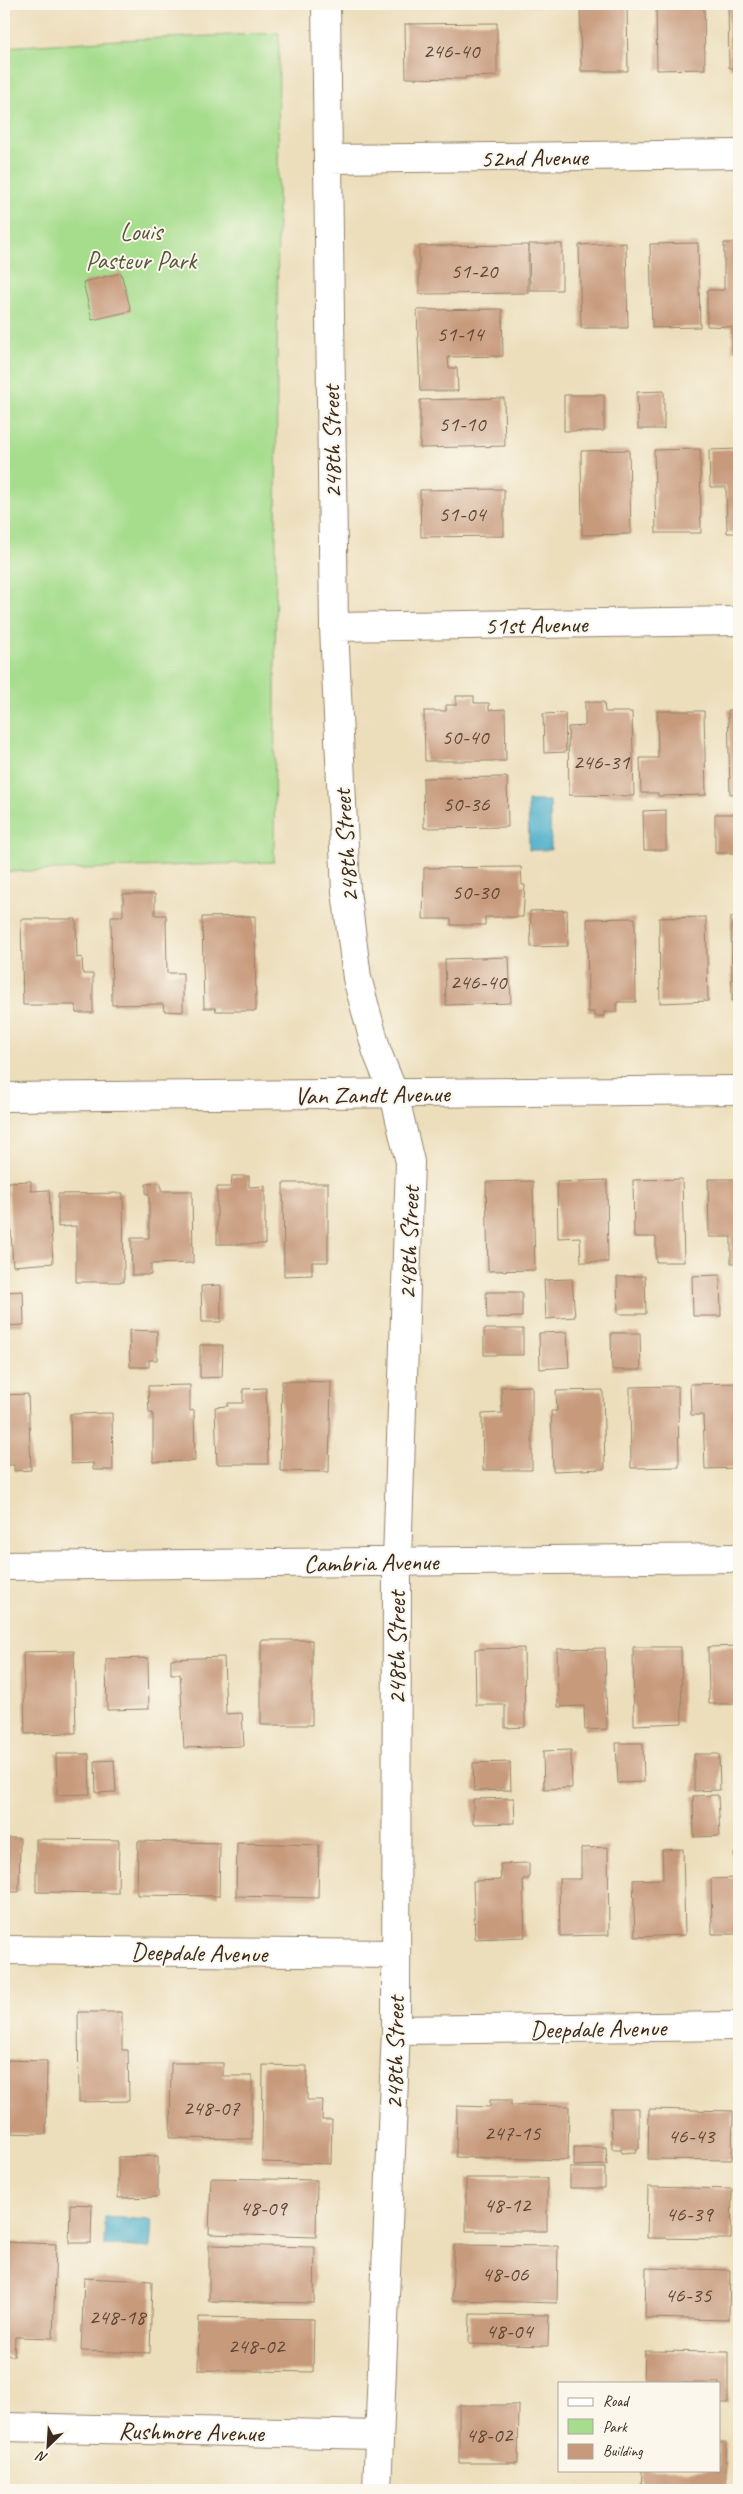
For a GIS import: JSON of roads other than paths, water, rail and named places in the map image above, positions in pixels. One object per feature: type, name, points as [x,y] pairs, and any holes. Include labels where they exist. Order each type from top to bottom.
[{"type":"street","name":"248th Street","points":[[326,4],[334,627],[346,891],[357,978],[377,1052],[394,1094],[410,1162],[397,1561],[396,2030],[377,2490]]},
{"type":"street","name":"52nd Avenue","points":[[328,159],[739,154]]},
{"type":"street","name":"51st Avenue","points":[[334,627],[739,621]]},
{"type":"street","name":"Van Zandt Avenue","points":[[4,1097],[739,1090]]},
{"type":"street","name":"Cambria Avenue","points":[[4,1566],[739,1558]]},
{"type":"street","name":"Deepdale Avenue","points":[[4,1950],[395,1954]]},
{"type":"street","name":"Deepdale Avenue","points":[[396,2030],[739,2026]]},
{"type":"street","name":"Rushmore Avenue","points":[[4,2427],[379,2435]]},
{"type":"water","points":[[528,801],[550,801],[551,850],[529,850]]},
{"type":"water","points":[[105,2217],[152,2220],[150,2248],[104,2245]]},
{"type":"park label","name":"Louis Pasteur Park","points":[[141,246]]}]
